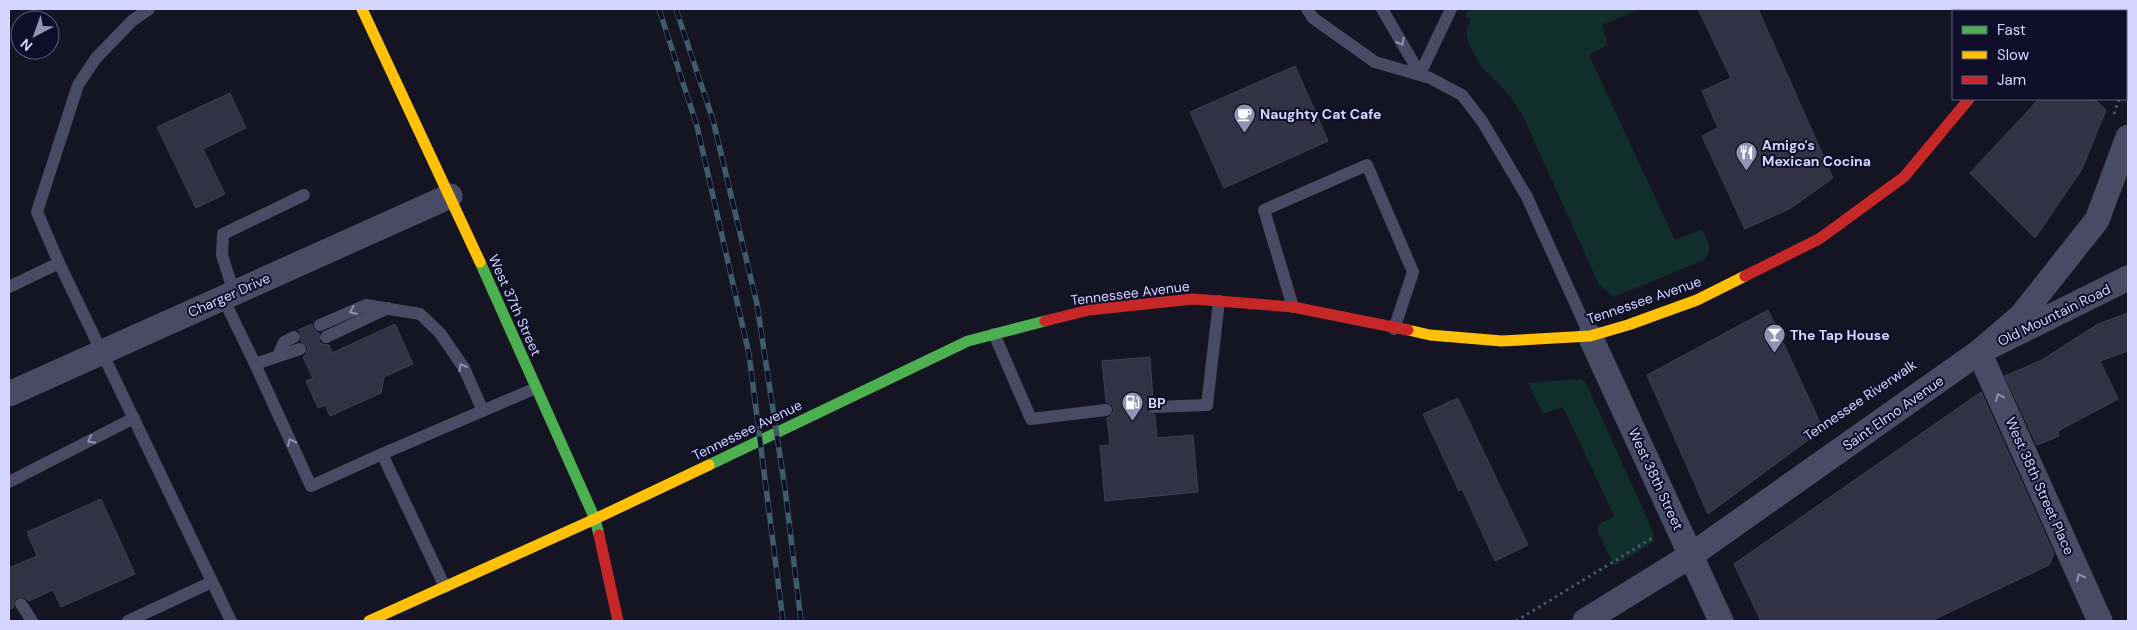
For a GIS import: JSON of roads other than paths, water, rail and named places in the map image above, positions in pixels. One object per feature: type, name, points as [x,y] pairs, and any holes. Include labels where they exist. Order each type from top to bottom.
[{"type":"main road","name":"West 37th Street","points":[[362,9],[450,196],[595,519],[618,621]]},
{"type":"main road","name":"Tennessee Avenue","points":[[369,621],[595,519],[968,341],[1089,310],[1193,299],[1293,307],[1430,335],[1502,341],[1590,336],[1697,300],[1819,240],[1904,177],[1968,100]]},
{"type":"street","name":"Saint Elmo Avenue","points":[[1585,621],[1690,556],[1979,352],[2020,316],[2097,220],[2128,137]]},
{"type":"street","name":"Charger Drive","points":[[9,394],[450,196]]},
{"type":"street","name":"Old Mountain Road","points":[[1979,352],[2128,278]]},
{"type":"street","name":"West 38th Street","points":[[1590,336],[1721,621]]},
{"type":"street","name":"West 38th Street Place","points":[[1979,352],[2100,621]]},
{"type":"lane","points":[[149,9],[132,21],[96,58],[78,85],[37,212],[59,263],[231,621]]},
{"type":"lane","points":[[1307,9],[1313,18],[1375,62],[1420,74],[1462,96],[1482,121],[1526,197],[1590,336]]},
{"type":"lane","points":[[1382,9],[1420,74]]},
{"type":"lane","points":[[1420,74],[1451,9]]},
{"type":"lane","points":[[1293,307],[1264,210],[1367,166],[1413,272],[1394,328]]},
{"type":"lane","points":[[304,195],[223,234],[222,255],[228,296],[255,364],[311,486],[536,388]]},
{"type":"lane","points":[[9,287],[59,263]]},
{"type":"lane","points":[[1154,407],[1207,405],[1218,301]]},
{"type":"lane","points":[[320,325],[366,305],[420,314],[440,333],[464,368],[483,411]]},
{"type":"lane","points":[[326,337],[388,308]]},
{"type":"lane","points":[[994,334],[1031,419],[1106,410]]},
{"type":"lane","points":[[278,356],[284,342],[294,337]]},
{"type":"lane","points":[[255,364],[300,349]]},
{"type":"lane","points":[[9,482],[134,418]]},
{"type":"lane","points":[[382,454],[445,587]]},
{"type":"lane","points":[[128,621],[212,582]]},
{"type":"lane","points":[[21,604],[32,621]]},
{"type":"railway","points":[[659,9],[697,126],[749,354],[783,621]]},
{"type":"railway","points":[[676,9],[713,120],[757,304],[785,489],[801,621]]},
{"type":"place","name":"Naughty Cat Cafe","points":[[1244,133]]},
{"type":"place","name":"Amigo's Mexican Cocina","points":[[1746,172]]},
{"type":"place","name":"The Tap House","points":[[1774,354]]},
{"type":"place","name":"BP","points":[[1132,422]]}]
